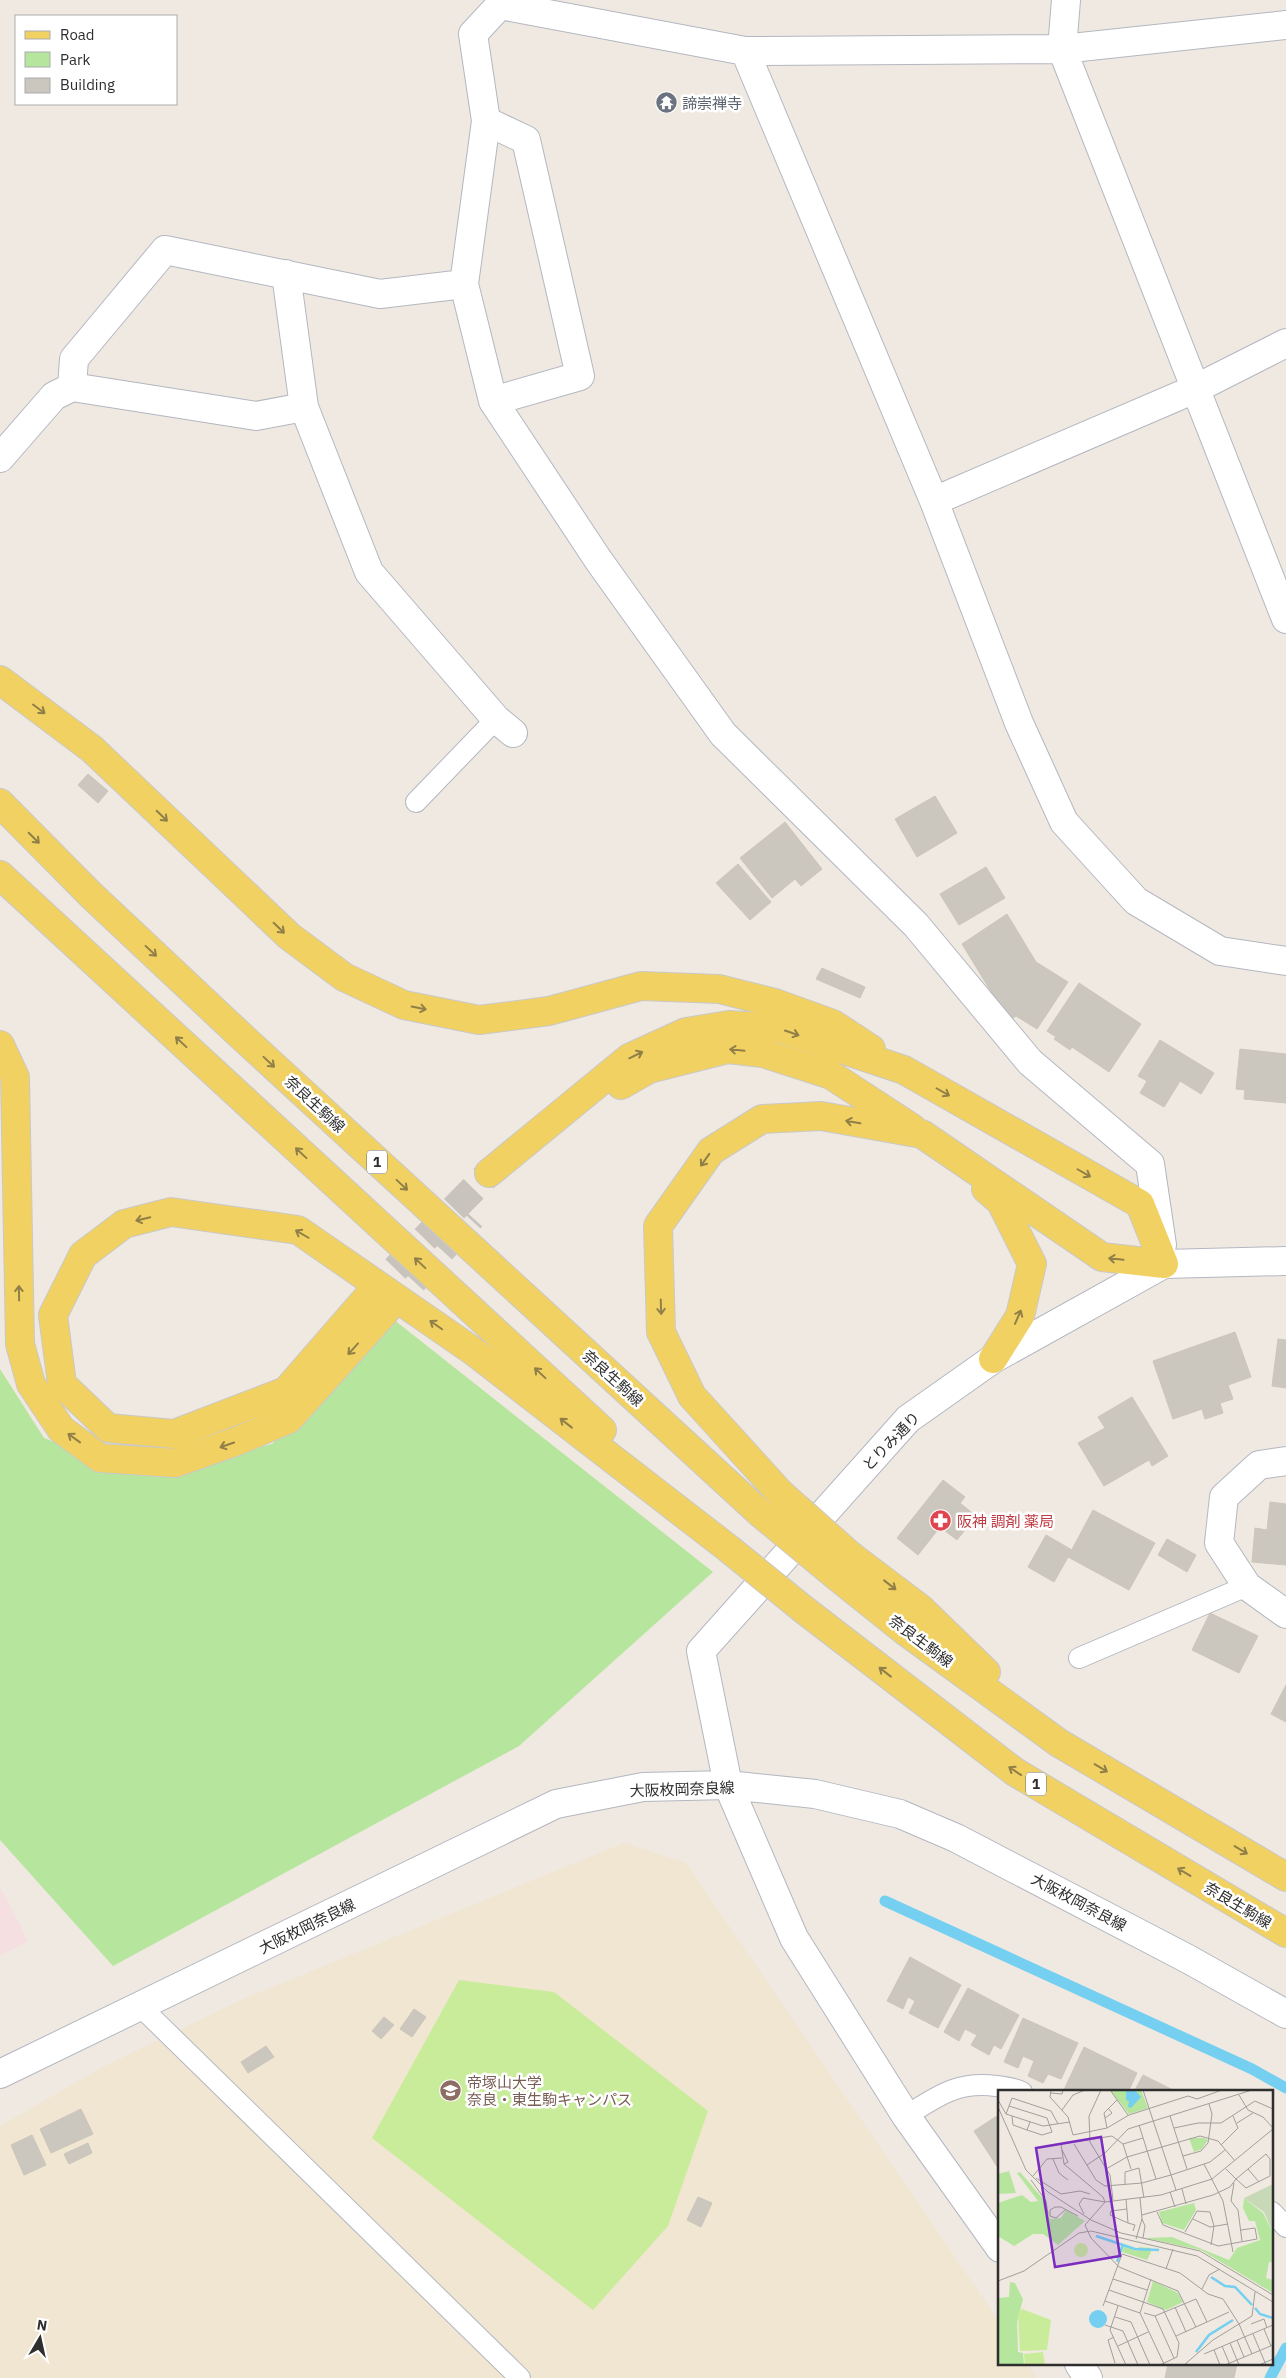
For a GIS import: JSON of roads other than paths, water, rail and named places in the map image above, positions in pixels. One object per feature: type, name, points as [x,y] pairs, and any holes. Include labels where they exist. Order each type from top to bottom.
[{"type":"main road","points":[[0,680],[92,749],[289,936],[344,977],[404,1005],[479,1020],[549,1011],[641,986],[719,989],[775,1003],[833,1024],[904,1070],[1140,1204],[1164,1264],[1102,1257],[922,1134],[830,1075],[763,1053],[728,1049],[649,1069],[603,1095],[496,1178],[629,1058],[686,1032],[729,1025],[778,1028],[904,1070]]},
{"type":"main road","name":"奈良生駒線","points":[[0,804],[91,895],[238,1034],[760,1513],[843,1565],[905,1630],[1060,1743],[1286,1877]]},
{"type":"main road","name":"奈良生駒線","points":[[0,875],[729,1549],[803,1609],[1015,1772],[1286,1933]]},
{"type":"main road","points":[[0,1045],[15,1077],[20,1344],[31,1384],[61,1429],[100,1458],[175,1462],[237,1441],[289,1419],[375,1306],[286,1391],[174,1434],[108,1428],[62,1384],[52,1315],[83,1255],[124,1224],[170,1212],[298,1230],[473,1351],[729,1549]]},
{"type":"main road","points":[[843,1565],[692,1396],[662,1332],[658,1226],[711,1151],[762,1118],[821,1116],[922,1134],[1001,1202],[1032,1264],[1020,1316],[993,1359]]},
{"type":"street","points":[[1066,0],[1062,48],[1286,619]]},
{"type":"street","points":[[1164,1264],[1150,1164],[1030,1062],[916,925],[723,734],[599,561],[493,401],[464,284],[486,121],[473,34],[500,5],[745,51],[1062,48],[1286,25]]},
{"type":"street","points":[[745,51],[934,501],[1019,723],[1064,822],[1136,901],[1220,951],[1286,961]]},
{"type":"street","points":[[486,121],[526,140],[580,376],[493,401]]},
{"type":"street","points":[[72,386],[74,359],[166,250],[380,294],[464,284]]},
{"type":"street","points":[[286,274],[304,408],[369,572],[504,726]]},
{"type":"street","points":[[934,501],[1195,389],[1286,343]]},
{"type":"street","points":[[0,458],[54,396],[72,386],[256,416],[304,408]]},
{"type":"street","name":"とりみ通り","points":[[728,1785],[702,1651],[908,1419],[993,1359],[1164,1264],[1286,1261]]},
{"type":"street","points":[[1286,1462],[1259,1465],[1224,1497],[1219,1543],[1247,1586],[1286,1614]]},
{"type":"street","points":[[728,1785],[794,1938],[906,2116],[998,2245]]},
{"type":"street","name":"大阪枚岡奈良線","points":[[0,2074],[556,1804],[643,1787],[728,1785],[815,1794],[900,1814],[965,1842],[1188,1959],[1286,2014]]},
{"type":"street","points":[[1080,2366],[1088,2378]]},
{"type":"lane","points":[[416,802],[504,726]]},
{"type":"lane","points":[[1079,1658],[1247,1586]]},
{"type":"lane","points":[[141,2007],[520,2378]]},
{"type":"lane","points":[[906,2116],[944,2092],[977,2084],[1017,2090]]},
{"type":"lane","points":[[1274,2214],[1286,2227]]},
{"type":"waterway","points":[[885,1901],[1252,2069],[1286,2088]]},
{"type":"waterway","points":[[1270,2378],[1286,2348]]},
{"type":"tunnel","points":[[366,1299],[489,1173]]},
{"type":"tunnel","points":[[385,1312],[472,1217]]},
{"type":"place","name":"諦崇禅寺","points":[[666,103]]},
{"type":"place","name":"阪神 調剤 薬局","points":[[941,1521]]},
{"type":"place","name":"帝塚山大学 奈良・東生駒キャンパス","points":[[451,2091]]}]
